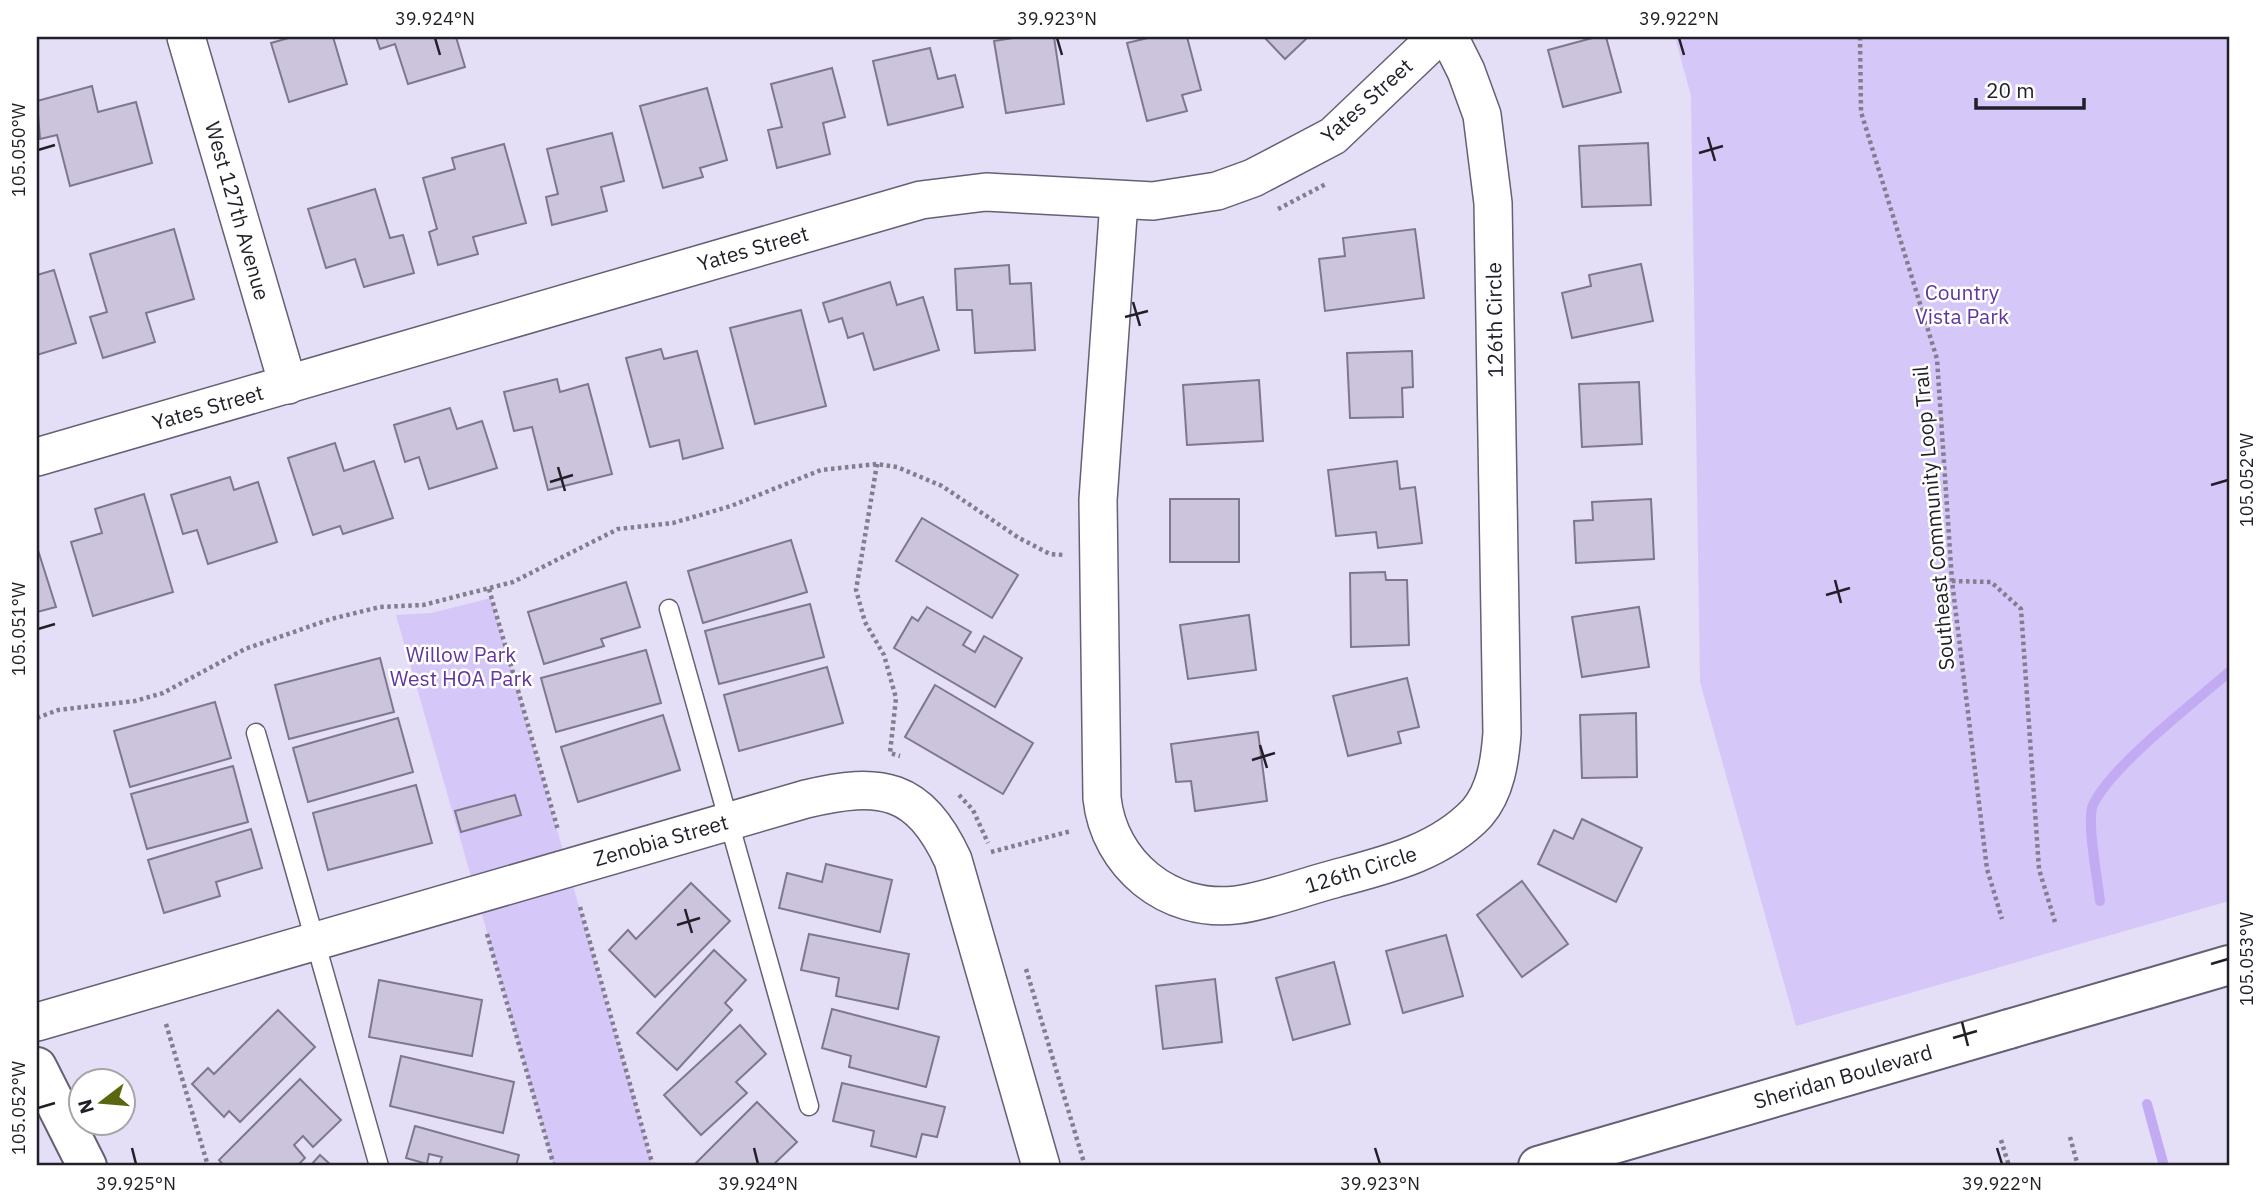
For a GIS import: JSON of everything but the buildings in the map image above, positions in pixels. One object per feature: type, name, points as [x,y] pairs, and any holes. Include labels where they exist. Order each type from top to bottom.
[{"type":"main road","name":"Sheridan Boulevard","points":[[1538,1166],[1604,1157],[2009,1029],[2229,965]]},
{"type":"main road","points":[[37,1067],[87,1166]]},
{"type":"street","name":"West 127th Avenue","points":[[186,37],[288,385]]},
{"type":"street","name":"Yates Street","points":[[37,457],[921,200],[986,192],[1153,201],[1217,191],[1253,178],[1308,152],[1333,136],[1437,37]]},
{"type":"street","name":"126th Circle","points":[[1119,201],[1098,500],[1099,560],[1082,823],[1131,869],[1164,893],[1208,904],[1236,905],[1369,869],[1432,848],[1455,833],[1479,810],[1496,777],[1502,733],[1493,203],[1482,115],[1466,71],[1449,37]]},
{"type":"street","name":"Zenobia Street","points":[[37,1022],[806,799],[867,788],[904,799],[925,813],[939,829],[953,860],[1041,1166]]},
{"type":"lane","points":[[669,609],[809,1106]]},
{"type":"lane","points":[[256,733],[379,1166]]},
{"type":"path","name":"Southeast Community Loop Trail","points":[[1860,37],[1861,112],[1937,359],[1952,582],[1987,869],[2002,919]]},
{"type":"path","points":[[1275,211],[1316,191],[1334,178]]},
{"type":"path","points":[[37,718],[58,710],[135,701],[163,693],[245,649],[331,619],[380,607],[423,605],[513,582],[618,529],[673,523],[731,506],[821,470],[877,464],[897,467],[942,486],[1019,538],[1050,554],[1099,560]]},
{"type":"path","points":[[877,464],[856,590],[865,622],[884,655],[896,698],[890,752]]},
{"type":"path","points":[[1063,569],[1064,542]]},
{"type":"path","points":[[1952,582],[1991,582],[2021,609],[2039,869],[2055,922]]},
{"type":"path","points":[[489,588],[558,830]]},
{"type":"path","points":[[991,852],[1082,823]]},
{"type":"path","points":[[580,907],[653,1166]]},
{"type":"path","points":[[487,934],[554,1166]]},
{"type":"path","points":[[166,1024],[208,1166]]},
{"type":"path","points":[[2070,1137],[2078,1166]]},
{"type":"path","points":[[2001,1140],[2008,1166]]},
{"type":"green space","name":"Country Vista Park","points":[[1675,37],[2229,37],[2229,901],[1796,1026],[1700,682],[1691,96]]},
{"type":"green space","name":"Willow Park West HOA Park","points":[[491,598],[653,1166],[554,1166],[396,615],[431,613]]},
{"type":"waterway","points":[[2100,901],[2091,824],[2093,805],[2103,789],[2135,754],[2229,672]]},
{"type":"waterway","points":[[2147,1104],[2164,1166]]}]
